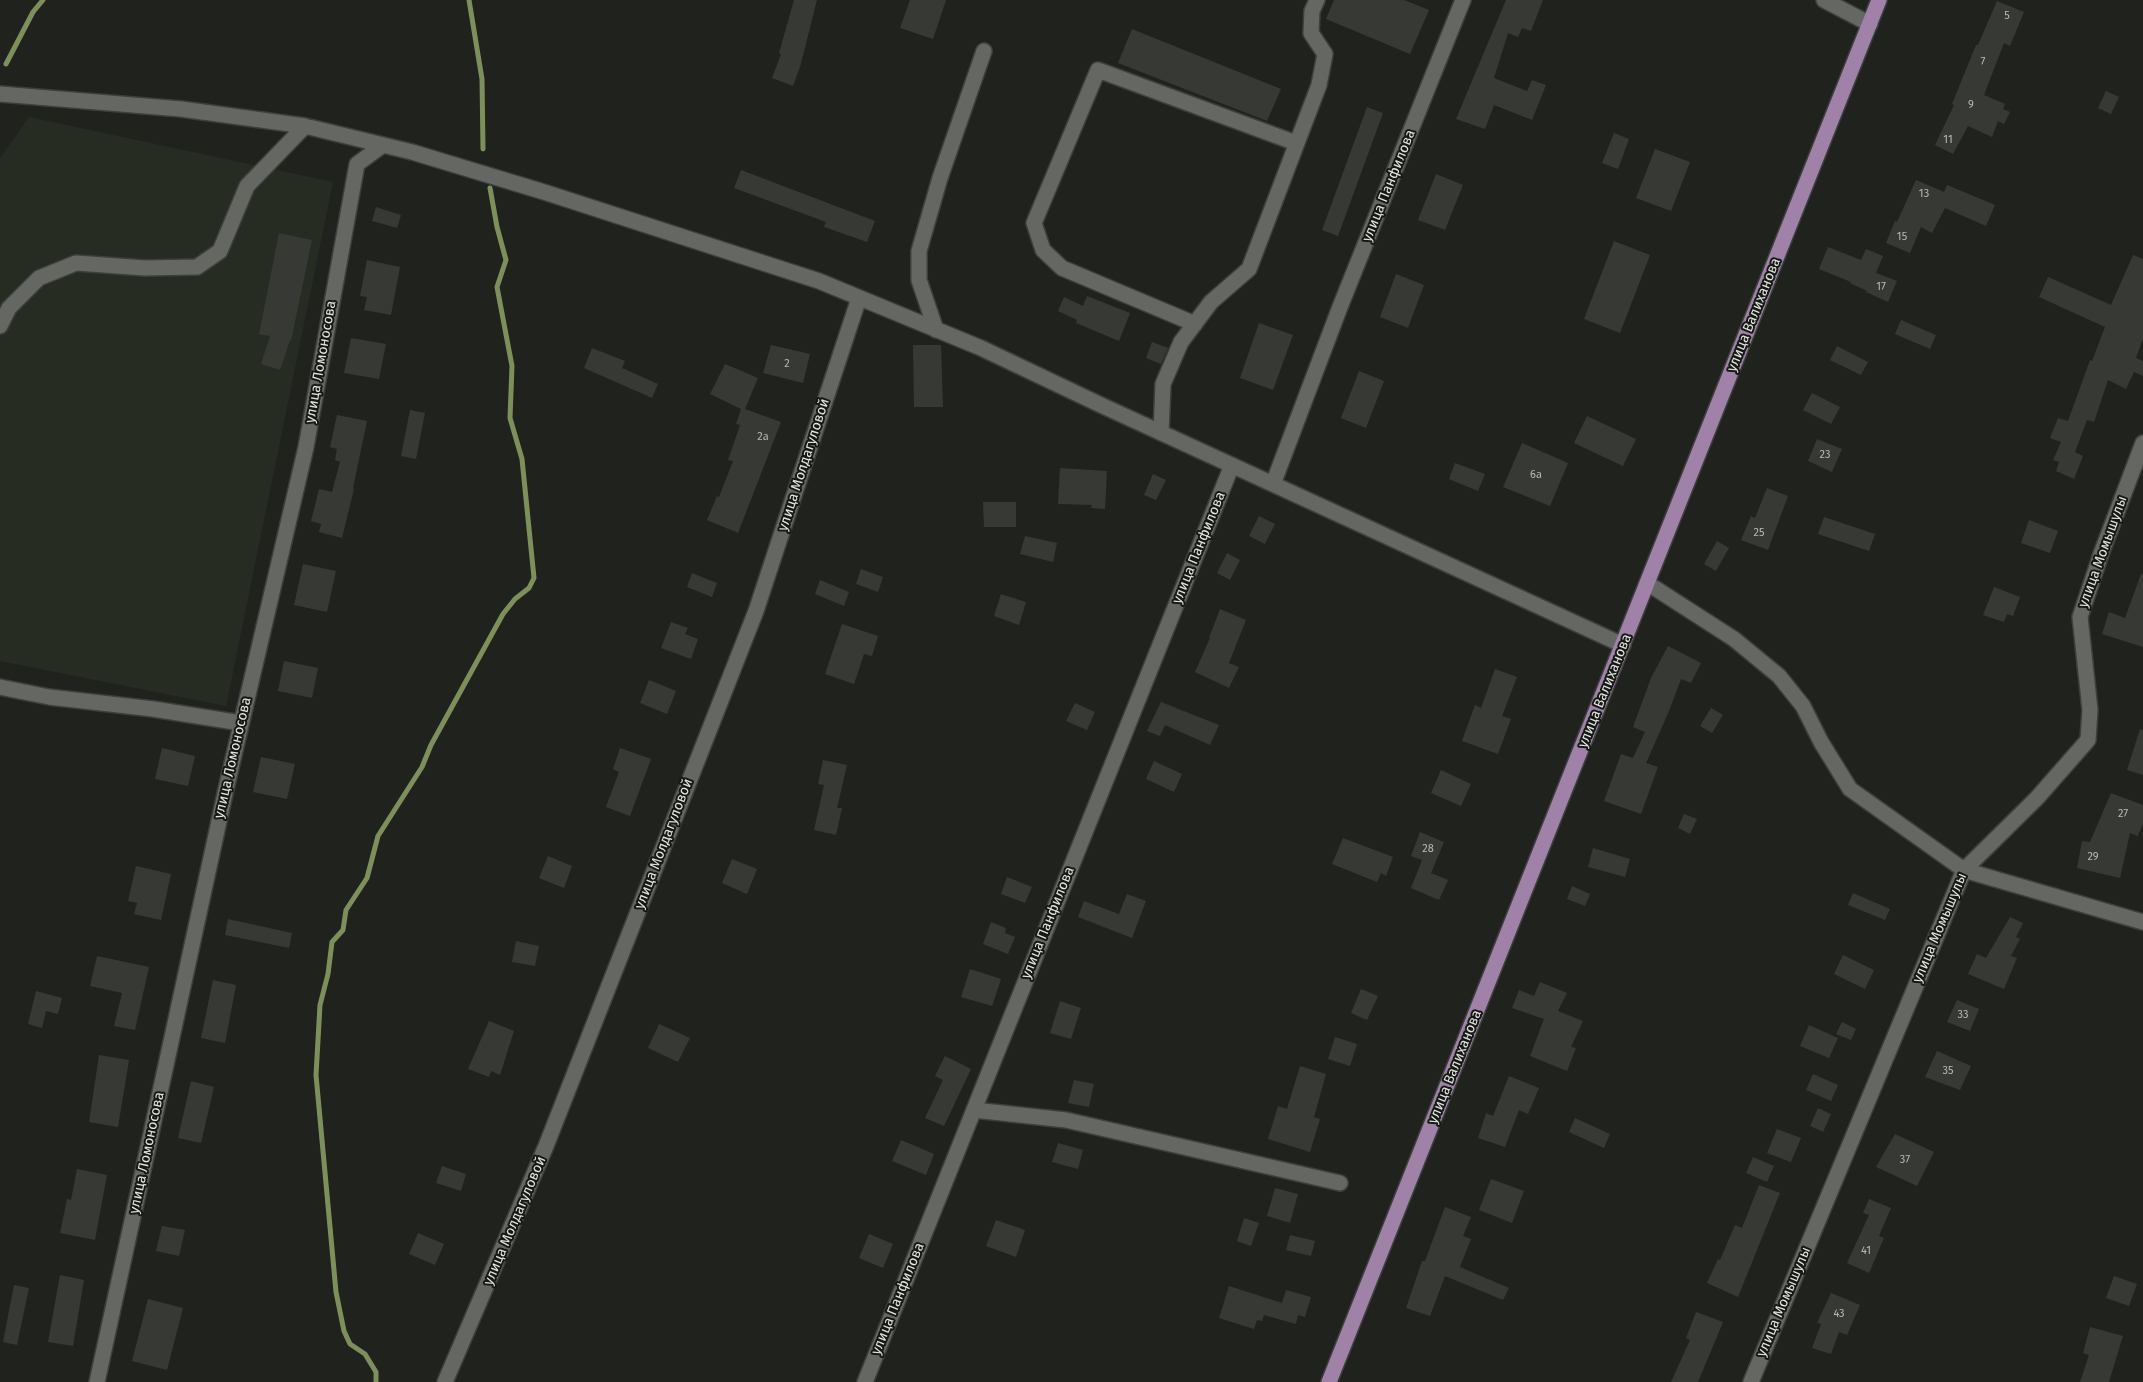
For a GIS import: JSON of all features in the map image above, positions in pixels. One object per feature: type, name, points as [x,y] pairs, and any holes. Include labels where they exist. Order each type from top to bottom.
[{"type":"main road","name":"улица Валиханова","points":[[1329,1382],[1879,0]]},
{"type":"street","points":[[1161,433],[1163,384],[1180,342],[1211,302],[1249,269],[1319,85],[1325,54],[1311,33],[1312,11],[1317,0]]},
{"type":"street","name":"улица Панфилова","points":[[1273,484],[1340,307],[1463,0]]},
{"type":"street","points":[[1824,0],[1870,24]]},
{"type":"street","points":[[936,330],[919,280],[919,251],[940,178],[984,51]]},
{"type":"street","points":[[1195,324],[1062,268],[1043,250],[1034,223],[1098,70],[1296,143]]},
{"type":"street","points":[[0,94],[181,109],[305,126],[383,145],[553,195],[819,281],[981,348],[1161,433],[1623,645]]},
{"type":"street","points":[[0,326],[10,308],[39,278],[76,263],[146,268],[197,267],[220,251],[246,186],[305,126]]},
{"type":"street","name":"улица Ломоносова","points":[[97,1382],[241,723],[306,447],[357,164],[383,145]]},
{"type":"street","name":"улица Молдагуловой","points":[[445,1382],[546,1146],[756,611],[859,298]]},
{"type":"street","name":"улица Момышулы","points":[[1751,1382],[1964,870],[2036,798],[2088,740],[2090,710],[2080,617],[2101,554],[2143,443]]},
{"type":"street","name":"улица Панфилова","points":[[864,1382],[1232,465]]},
{"type":"street","points":[[1648,583],[1734,640],[1779,676],[1804,706],[1821,742],[1850,789],[1964,870],[2143,922]]},
{"type":"street","points":[[0,688],[241,723]]},
{"type":"street","points":[[974,1110],[1066,1120],[1340,1183]]},
{"type":"shaded area","points":[[29,117],[333,182],[226,706],[0,661],[0,158]]},
{"type":"building","points":[[794,0],[817,0],[800,67],[793,86],[772,78],[781,54],[779,53]]},
{"type":"building","points":[[910,0],[946,0],[933,39],[900,28]]},
{"type":"building","points":[[1334,0],[1404,0],[1429,10],[1410,54],[1326,19]]},
{"type":"building","points":[[1506,0],[1543,0],[1531,31],[1522,28],[1518,37],[1508,33],[1494,78],[1527,91],[1532,80],[1546,85],[1532,120],[1494,105],[1485,129],[1456,119]]},
{"type":"building","points":[[1997,1],[2024,12],[2010,46],[2004,43],[1984,95],[2005,104],[2003,109],[2010,112],[2004,124],[1998,121],[1992,137],[1968,126],[1953,154],[1935,145],[1954,105],[1952,104],[1976,45],[1978,45]]},
{"type":"building","points":[[1132,29],[1281,89],[1267,121],[1118,63]]},
{"type":"building","points":[[2106,91],[2119,97],[2111,114],[2098,108]]},
{"type":"building","points":[[1367,107],[1383,113],[1338,236],[1322,230]]},
{"type":"building","points":[[1614,133],[1629,139],[1618,169],[1602,163]]},
{"type":"building","points":[[1655,149],[1690,162],[1671,211],[1636,198]]},
{"type":"building","points":[[741,170],[875,221],[867,242],[824,227],[826,222],[734,188]]},
{"type":"building","points":[[1436,174],[1463,185],[1445,230],[1418,220]]},
{"type":"building","points":[[1916,180],[1944,192],[1947,185],[1995,205],[1986,226],[1945,208],[1932,233],[1921,227],[1910,253],[1886,243]]},
{"type":"building","points":[[376,207],[401,215],[397,228],[372,221]]},
{"type":"building","points":[[279,233],[312,240],[291,341],[280,370],[261,364],[270,336],[259,334]]},
{"type":"building","points":[[1614,241],[1650,255],[1620,333],[1584,319]]},
{"type":"building","points":[[1828,247],[1861,260],[1866,249],[1883,256],[1876,273],[1897,281],[1888,302],[1866,292],[1851,282],[1819,269]]},
{"type":"building","points":[[2133,255],[2143,259],[2143,338],[2136,358],[2143,361],[2143,376],[2134,372],[2126,389],[2108,380],[2094,422],[2087,420],[2075,452],[2083,456],[2074,479],[2056,471],[2059,462],[2053,460],[2061,442],[2050,438],[2058,418],[2068,421],[2090,360],[2092,361],[2105,327],[2039,297],[2048,277],[2111,305]]},
{"type":"building","points":[[367,260],[400,267],[391,315],[364,310],[367,297],[360,296]]},
{"type":"building","points":[[1396,274],[1424,285],[1408,328],[1380,317]]},
{"type":"building","points":[[1087,296],[1130,313],[1119,341],[1076,323],[1077,320],[1058,311],[1064,297],[1083,306]]},
{"type":"building","points":[[1901,320],[1936,335],[1930,349],[1895,334]]},
{"type":"building","points":[[1259,323],[1293,335],[1273,390],[1240,378]]},
{"type":"building","points":[[351,338],[386,344],[379,379],[344,373]]},
{"type":"building","points":[[1152,342],[1168,348],[1161,364],[1146,358]]},
{"type":"building","points":[[771,345],[810,354],[803,383],[763,373]]},
{"type":"building","points":[[913,345],[941,345],[943,407],[914,407]]},
{"type":"building","points":[[1837,346],[1868,362],[1861,375],[1830,360]]},
{"type":"building","points":[[592,348],[625,361],[622,368],[658,384],[652,398],[584,368]]},
{"type":"building","points":[[725,364],[758,378],[745,409],[781,422],[738,533],[707,520],[717,496],[719,497],[733,461],[728,460],[740,425],[736,424],[741,409],[710,394]]},
{"type":"building","points":[[1359,371],[1384,381],[1366,428],[1341,418]]},
{"type":"building","points":[[1812,393],[1840,407],[1831,424],[1803,410]]},
{"type":"building","points":[[410,410],[425,413],[416,459],[401,456]]},
{"type":"building","points":[[337,415],[367,421],[342,538],[319,532],[321,524],[311,521],[319,489],[332,492],[340,462],[335,460],[337,449],[330,447]]},
{"type":"building","points":[[1587,416],[1636,439],[1623,466],[1574,443]]},
{"type":"building","points":[[1817,439],[1842,449],[1832,472],[1808,461]]},
{"type":"building","points":[[1522,443],[1568,463],[1550,506],[1503,487]]},
{"type":"building","points":[[1455,463],[1485,474],[1478,491],[1449,479]]},
{"type":"building","points":[[1060,468],[1107,471],[1105,509],[1091,508],[1092,505],[1058,504]]},
{"type":"building","points":[[1153,474],[1166,480],[1156,500],[1144,495]]},
{"type":"building","points":[[1767,488],[1788,496],[1768,550],[1741,540],[1751,516],[1755,518]]},
{"type":"building","points":[[983,502],[1016,502],[1016,527],[984,527]]},
{"type":"building","points":[[1259,516],[1275,524],[1265,544],[1249,536]]},
{"type":"building","points":[[1824,517],[1875,534],[1869,551],[1818,534]]},
{"type":"building","points":[[2029,520],[2058,531],[2050,553],[2021,543]]},
{"type":"building","points":[[1025,536],[1057,543],[1053,562],[1020,554]]},
{"type":"building","points":[[1717,541],[1729,548],[1716,571],[1704,564]]},
{"type":"building","points":[[1227,553],[1240,560],[1230,580],[1217,573]]},
{"type":"building","points":[[303,564],[336,571],[327,612],[294,605]]},
{"type":"building","points":[[861,569],[883,577],[878,592],[856,584]]},
{"type":"building","points":[[692,573],[717,583],[712,597],[687,587]]},
{"type":"building","points":[[2141,574],[2143,574],[2143,647],[2102,634],[2109,612],[2125,618]]},
{"type":"building","points":[[820,580],[849,592],[844,606],[815,594]]},
{"type":"building","points":[[1994,587],[2020,597],[2013,616],[2007,614],[2004,622],[1983,615]]},
{"type":"building","points":[[1001,594],[1026,602],[1019,625],[994,616]]},
{"type":"building","points":[[1220,609],[1246,620],[1229,663],[1239,667],[1229,688],[1195,672]]},
{"type":"building","points":[[671,622],[688,628],[685,634],[698,639],[691,659],[661,648]]},
{"type":"building","points":[[842,624],[878,636],[872,656],[864,654],[854,684],[825,674]]},
{"type":"building","points":[[1668,646],[1701,663],[1691,683],[1681,679],[1646,763],[1658,767],[1641,814],[1604,801],[1621,754],[1633,758],[1645,732],[1633,727],[1651,678]]},
{"type":"building","points":[[284,661],[318,668],[312,698],[278,691]]},
{"type":"building","points":[[1495,669],[1517,677],[1502,716],[1511,719],[1498,754],[1462,741],[1475,705],[1481,708]]},
{"type":"building","points":[[649,680],[676,691],[667,714],[640,703]]},
{"type":"building","points":[[1161,702],[1219,725],[1210,745],[1165,725],[1160,736],[1147,731]]},
{"type":"building","points":[[1075,703],[1095,712],[1087,730],[1066,721]]},
{"type":"building","points":[[1711,708],[1723,715],[1712,733],[1700,726]]},
{"type":"building","points":[[2140,729],[2143,730],[2143,775],[2127,770]]},
{"type":"building","points":[[162,748],[195,756],[188,786],[155,779]]},
{"type":"building","points":[[620,748],[651,759],[630,816],[606,807],[619,772],[613,769]]},
{"type":"building","points":[[261,757],[295,764],[287,799],[253,792]]},
{"type":"building","points":[[823,760],[847,765],[837,808],[842,808],[836,835],[814,830],[824,785],[818,784]]},
{"type":"building","points":[[1154,761],[1182,774],[1174,792],[1146,779]]},
{"type":"building","points":[[1441,770],[1471,784],[1461,806],[1431,793]]},
{"type":"building","points":[[2111,793],[2143,805],[2143,823],[2138,836],[2130,833],[2120,878],[2077,868],[2082,841],[2090,842]]},
{"type":"building","points":[[1684,814],[1697,819],[1690,834],[1678,828]]},
{"type":"building","points":[[1420,832],[1444,842],[1431,873],[1448,880],[1439,900],[1411,888],[1422,860],[1411,856]]},
{"type":"building","points":[[1343,838],[1393,857],[1386,876],[1381,873],[1377,882],[1332,864]]},
{"type":"building","points":[[1593,848],[1630,859],[1625,877],[1588,867]]},
{"type":"building","points":[[548,856],[572,866],[564,888],[539,878]]},
{"type":"building","points":[[732,859],[757,869],[747,894],[722,883]]},
{"type":"building","points":[[136,866],[171,874],[161,920],[134,914],[137,903],[128,901]]},
{"type":"building","points":[[1007,877],[1032,887],[1025,903],[1001,894]]},
{"type":"building","points":[[1572,886],[1590,894],[1585,906],[1567,899]]},
{"type":"building","points":[[1853,893],[1890,909],[1885,920],[1848,905]]},
{"type":"building","points":[[1127,894],[1146,901],[1132,938],[1078,917],[1084,901],[1119,914]]},
{"type":"building","points":[[2010,917],[2023,923],[2016,937],[2020,939],[2011,956],[2017,958],[2004,989],[1968,974],[1977,954],[1986,958]]},
{"type":"building","points":[[228,919],[292,933],[289,948],[225,935]]},
{"type":"building","points":[[991,922],[1006,928],[1005,933],[1015,937],[1008,954],[983,944]]},
{"type":"building","points":[[516,941],[539,946],[535,966],[512,962]]},
{"type":"building","points":[[1843,955],[1874,970],[1865,989],[1834,974]]},
{"type":"building","points":[[97,956],[149,967],[135,1030],[114,1026],[122,993],[90,986]]},
{"type":"building","points":[[970,969],[1001,979],[992,1006],[961,997]]},
{"type":"building","points":[[213,980],[236,985],[225,1043],[201,1038]]},
{"type":"building","points":[[1540,982],[1567,993],[1558,1011],[1583,1021],[1571,1047],[1576,1048],[1567,1071],[1530,1056],[1544,1019],[1512,1008],[1519,990],[1534,996]]},
{"type":"building","points":[[1361,989],[1378,996],[1367,1020],[1351,1013]]},
{"type":"building","points":[[36,991],[62,998],[58,1014],[46,1011],[42,1028],[28,1024]]},
{"type":"building","points":[[1957,1000],[1979,1009],[1970,1031],[1947,1022]]},
{"type":"building","points":[[1060,1001],[1081,1008],[1071,1039],[1050,1033]]},
{"type":"building","points":[[489,1021],[514,1031],[500,1075],[491,1071],[489,1077],[468,1069]]},
{"type":"building","points":[[1842,1022],[1856,1029],[1851,1040],[1836,1034]]},
{"type":"building","points":[[659,1024],[690,1038],[678,1062],[648,1048]]},
{"type":"building","points":[[1809,1025],[1838,1038],[1829,1058],[1800,1046]]},
{"type":"building","points":[[1335,1037],[1357,1044],[1350,1066],[1328,1059]]},
{"type":"building","points":[[1937,1051],[1971,1066],[1960,1090],[1925,1077]]},
{"type":"building","points":[[99,1055],[129,1060],[118,1127],[89,1122]]},
{"type":"building","points":[[945,1056],[971,1069],[944,1126],[925,1118],[943,1080],[935,1076]]},
{"type":"building","points":[[1300,1066],[1326,1074],[1314,1117],[1320,1119],[1310,1152],[1268,1139],[1278,1106],[1287,1109]]},
{"type":"building","points":[[1813,1074],[1838,1085],[1831,1101],[1806,1090]]},
{"type":"building","points":[[1509,1076],[1539,1088],[1528,1114],[1519,1110],[1505,1147],[1478,1138],[1486,1113],[1493,1116]]},
{"type":"building","points":[[1074,1080],[1094,1084],[1089,1107],[1068,1103]]},
{"type":"building","points":[[191,1081],[214,1087],[201,1143],[178,1138]]},
{"type":"building","points":[[1818,1108],[1831,1114],[1823,1132],[1810,1126]]},
{"type":"building","points":[[1575,1118],[1610,1134],[1604,1148],[1569,1132]]},
{"type":"building","points":[[1777,1129],[1801,1138],[1791,1162],[1767,1153]]},
{"type":"building","points":[[1895,1134],[1934,1152],[1917,1186],[1876,1167]]},
{"type":"building","points":[[901,1140],[934,1154],[926,1175],[892,1161]]},
{"type":"building","points":[[1058,1143],[1083,1150],[1078,1169],[1052,1162]]},
{"type":"building","points":[[1753,1157],[1774,1166],[1767,1182],[1746,1173]]},
{"type":"building","points":[[442,1166],[466,1174],[461,1191],[436,1183]]},
{"type":"building","points":[[77,1169],[107,1175],[95,1240],[60,1233],[67,1199],[71,1200]]},
{"type":"building","points":[[1491,1179],[1524,1191],[1512,1223],[1479,1210]]},
{"type":"building","points":[[1759,1185],[1780,1193],[1738,1297],[1707,1283],[1718,1259],[1720,1260],[1735,1225],[1742,1228]]},
{"type":"building","points":[[1275,1188],[1298,1194],[1290,1223],[1267,1216]]},
{"type":"building","points":[[1869,1199],[1891,1208],[1879,1236],[1884,1238],[1869,1273],[1847,1263],[1869,1215],[1863,1213]]},
{"type":"building","points":[[1445,1207],[1471,1217],[1463,1236],[1471,1239],[1460,1267],[1509,1288],[1503,1300],[1445,1276],[1430,1316],[1406,1308],[1422,1261],[1425,1261]]},
{"type":"building","points":[[1244,1218],[1259,1223],[1251,1246],[1237,1241]]},
{"type":"building","points":[[996,1220],[1025,1230],[1016,1257],[986,1246]]},
{"type":"building","points":[[162,1226],[185,1230],[179,1256],[156,1251]]},
{"type":"building","points":[[418,1233],[444,1244],[435,1265],[409,1254]]},
{"type":"building","points":[[869,1234],[893,1244],[883,1268],[859,1258]]},
{"type":"building","points":[[1290,1235],[1315,1241],[1311,1256],[1286,1250]]},
{"type":"building","points":[[60,1275],[84,1280],[73,1346],[48,1342]]},
{"type":"building","points":[[2114,1276],[2137,1284],[2129,1306],[2106,1298]]},
{"type":"building","points":[[14,1285],[29,1288],[17,1345],[3,1342]]},
{"type":"building","points":[[1229,1286],[1282,1303],[1286,1290],[1311,1297],[1305,1317],[1298,1315],[1296,1324],[1264,1315],[1262,1321],[1257,1320],[1254,1329],[1219,1318]]},
{"type":"building","points":[[1831,1293],[1860,1305],[1847,1335],[1839,1332],[1831,1354],[1812,1348],[1821,1324],[1817,1323]]},
{"type":"building","points":[[148,1299],[183,1308],[167,1370],[132,1361]]},
{"type":"building","points":[[1696,1312],[1723,1322],[1698,1382],[1671,1382],[1690,1340],[1686,1338]]},
{"type":"building","points":[[2090,1327],[2123,1336],[2109,1382],[2080,1382],[2089,1355],[2083,1353]]},
{"type":"waterway","points":[[6,64],[33,12],[43,0]]},
{"type":"waterway","points":[[469,0],[482,79],[483,149]]},
{"type":"waterway","points":[[376,1382],[376,1372],[365,1354],[350,1344],[344,1331],[336,1292],[316,1075],[320,1005],[328,974],[332,942],[343,930],[346,910],[367,878],[378,836],[422,767],[431,745],[503,614],[515,599],[529,588],[534,578],[522,459],[510,418],[512,366],[497,287],[506,260],[497,227],[490,188]]}]
